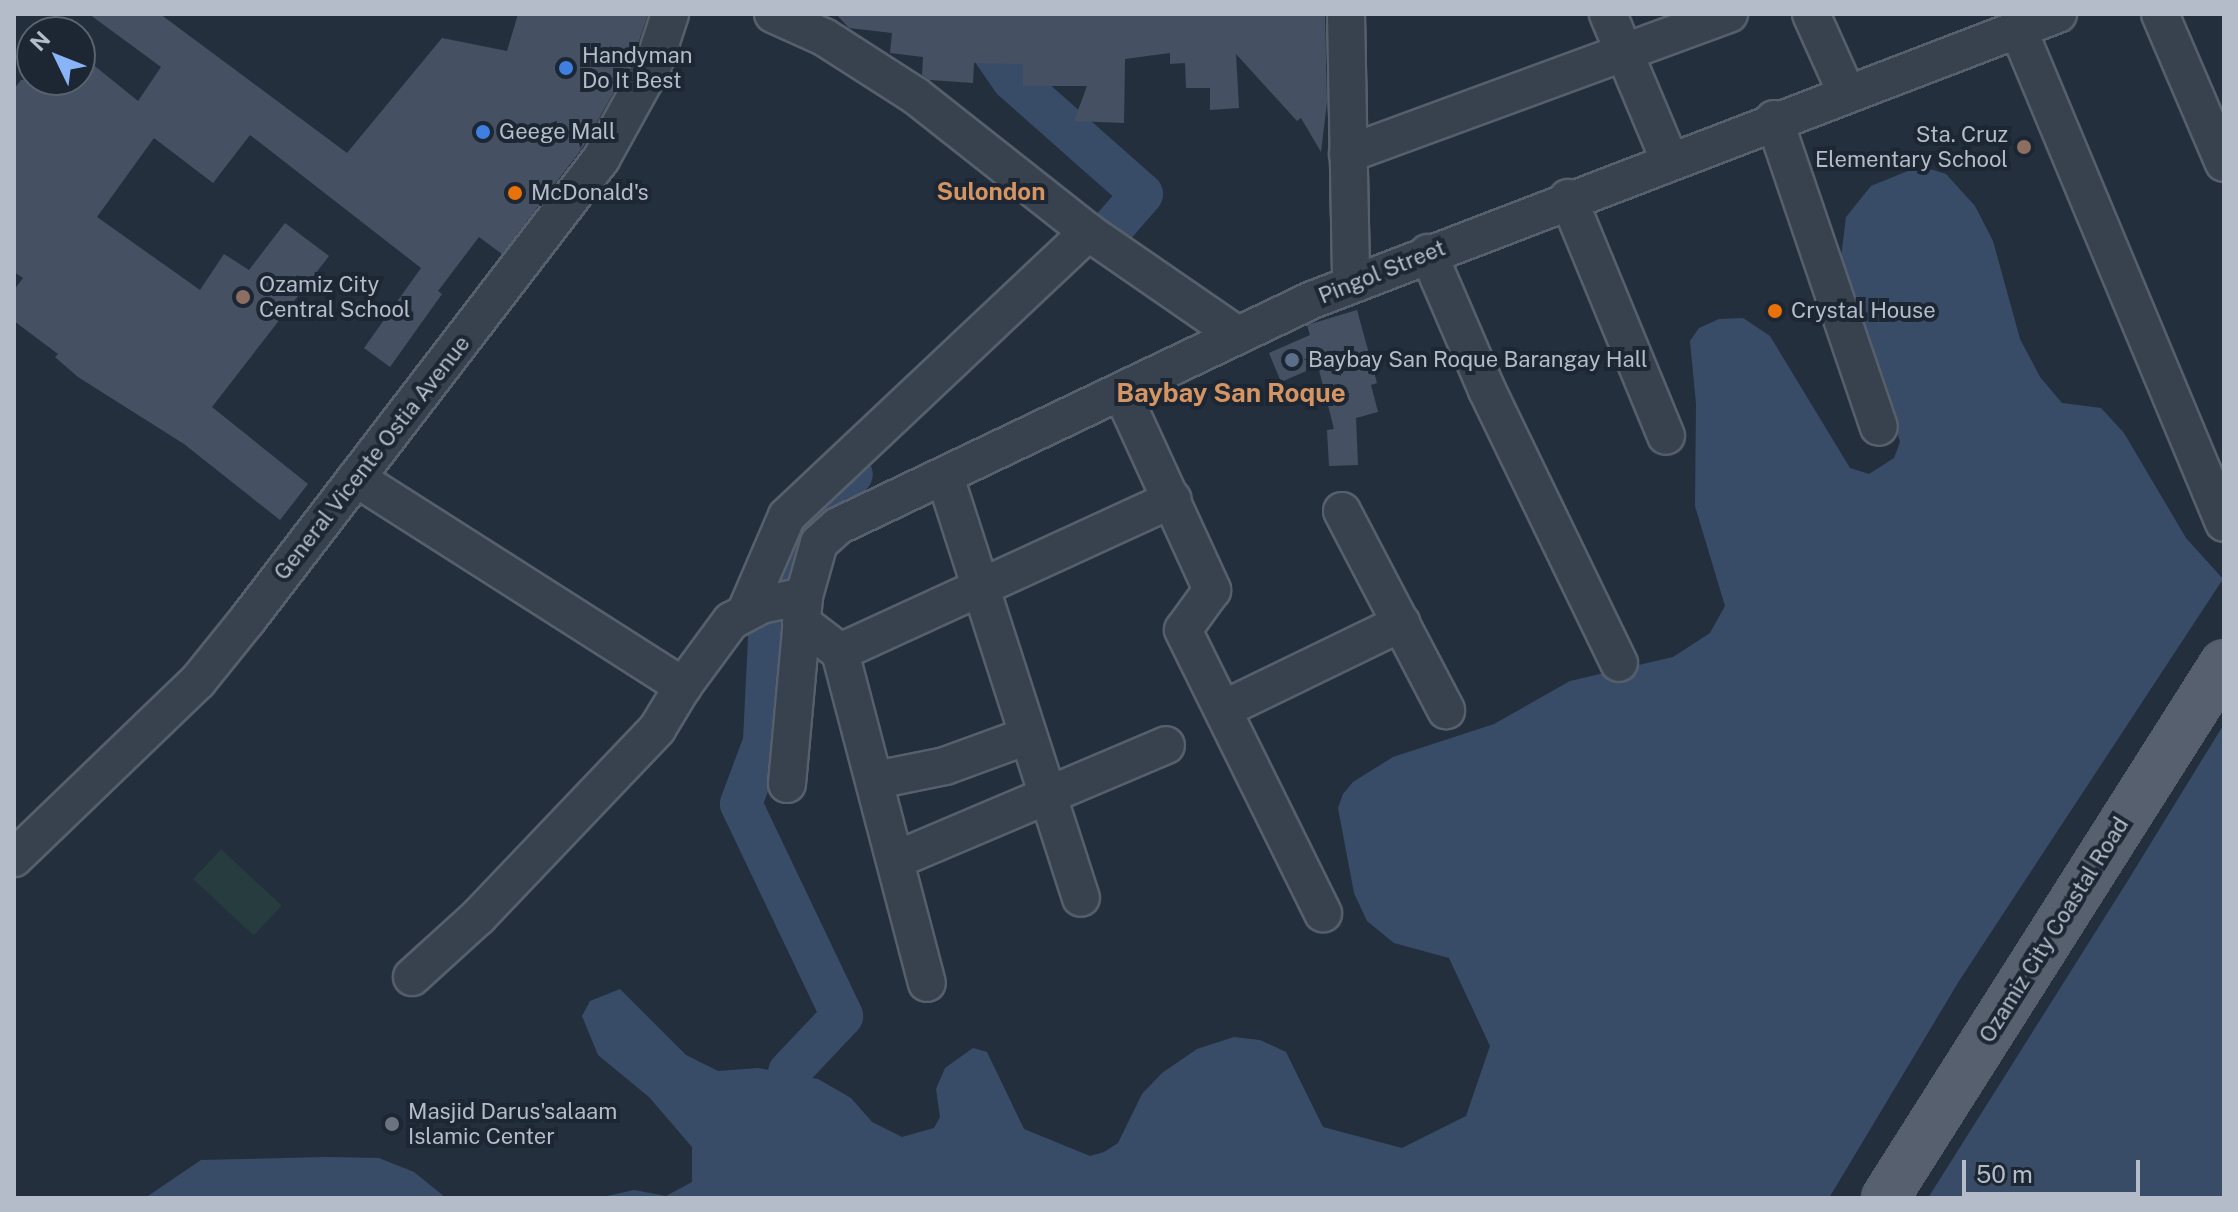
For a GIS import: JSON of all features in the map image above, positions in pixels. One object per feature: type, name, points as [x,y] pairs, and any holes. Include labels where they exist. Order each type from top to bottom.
[{"type":"main road","name":"Ozamiz City Coastal Road","points":[[1885,1198],[2224,663]]},
{"type":"street","name":"General Vicente Ostia Avenue","points":[[14,858],[198,681],[356,478],[601,159],[647,77],[670,14]]},
{"type":"street","points":[[773,14],[824,37],[916,96],[1088,232],[1236,334]]},
{"type":"street","points":[[1346,14],[1351,284]]},
{"type":"street","points":[[1608,14],[1669,159]]},
{"type":"street","points":[[1348,154],[1729,14]]},
{"type":"street","points":[[1811,14],[1846,92]]},
{"type":"street","name":"Pingol Street","points":[[787,784],[802,609],[812,559],[828,532],[1122,393],[1236,334],[1351,284],[1669,159],[2058,14]]},
{"type":"street","points":[[2160,14],[2224,163]]},
{"type":"street","points":[[2018,29],[2224,523]]},
{"type":"street","points":[[1774,119],[1879,427]]},
{"type":"street","points":[[1568,198],[1666,436]]},
{"type":"street","points":[[746,611],[787,516],[1088,232]]},
{"type":"street","points":[[1428,253],[1487,390],[1619,663]]},
{"type":"street","points":[[1122,393],[1212,590],[1184,621],[1183,630],[1226,708],[1323,913]]},
{"type":"street","points":[[945,477],[1046,798],[1081,898]]},
{"type":"street","points":[[356,478],[683,686]]},
{"type":"street","points":[[840,652],[982,590],[1172,499]]},
{"type":"street","points":[[1342,511],[1446,710]]},
{"type":"street","points":[[412,977],[478,917],[657,729],[683,686],[731,621],[746,611],[802,609],[840,652],[898,859],[927,983]]},
{"type":"street","points":[[1226,708],[1401,623]]},
{"type":"street","points":[[876,780],[945,766],[1027,736]]},
{"type":"street","points":[[898,859],[1166,745]]},
{"type":"green space","points":[[221,849],[282,906],[254,936],[193,879]]},
{"type":"water","points":[[1920,166],[1946,174],[1975,206],[1993,241],[2020,339],[2040,377],[2062,403],[2101,408],[2124,433],[2186,538],[2223,579],[1959,981],[1829,1198],[598,1198],[634,1190],[666,1196],[692,1182],[692,1147],[649,1097],[598,1055],[582,1016],[590,1001],[620,989],[686,1055],[718,1071],[758,1068],[818,1079],[851,1098],[872,1122],[902,1137],[934,1128],[940,1117],[936,1089],[945,1068],[973,1048],[987,1052],[1024,1129],[1090,1156],[1104,1152],[1118,1143],[1142,1094],[1162,1073],[1197,1049],[1234,1037],[1260,1040],[1286,1052],[1323,1127],[1402,1148],[1466,1116],[1490,1046],[1449,958],[1394,943],[1367,921],[1354,893],[1338,808],[1343,794],[1353,782],[1393,757],[1494,724],[1570,681],[1673,657],[1710,633],[1725,606],[1695,506],[1696,404],[1690,341],[1699,328],[1719,319],[1743,318],[1770,336],[1850,468],[1869,474],[1894,458],[1900,442],[1883,383],[1840,266],[1846,217],[1871,186]]},
{"type":"water","points":[[2224,724],[2224,1198],[1928,1198],[2127,882]]},
{"type":"water","points":[[379,1158],[414,1172],[446,1198],[145,1198],[201,1160]]},
{"type":"building","points":[[89,14],[160,14],[347,153],[442,38],[507,51],[518,14],[648,14],[634,56],[583,147],[502,254],[479,237],[438,291],[442,294],[390,367],[364,348],[421,268],[250,135],[213,183],[154,138],[97,217],[200,290],[224,254],[249,270],[285,223],[329,256],[212,407],[308,484],[280,520],[184,444],[78,377],[55,357],[58,354],[14,321],[14,290],[23,278],[14,272],[14,89],[16,86],[16,96],[96,96],[96,67],[138,101],[161,67],[96,19],[96,16]]},
{"type":"building","points":[[836,14],[1325,14],[1327,102],[1321,152],[1301,118],[1297,121],[1236,54],[1239,108],[1210,110],[1210,88],[1186,88],[1185,63],[1170,64],[1170,53],[1125,59],[1124,123],[1074,121],[1087,86],[1023,86],[1023,64],[974,63],[973,83],[930,80],[922,75],[923,57],[890,53],[892,33],[849,28]]},
{"type":"building","points":[[1357,310],[1377,383],[1371,385],[1378,412],[1356,418],[1358,465],[1329,466],[1327,430],[1334,429],[1318,366],[1281,382],[1269,353],[1310,335],[1307,325]]},
{"type":"waterway","points":[[977,14],[983,37],[1013,80],[1142,194],[1109,232]]},
{"type":"waterway","points":[[777,581],[788,546],[852,474]]},
{"type":"waterway","points":[[770,618],[764,742],[741,804],[842,1016],[789,1072]]},
{"type":"place","name":"Handyman Do It Best","points":[[566,68]]},
{"type":"place","name":"Geege Mall","points":[[483,132]]},
{"type":"place","name":"Sta. Cruz Elementary School","points":[[2024,147]]},
{"type":"place","name":"McDonald's","points":[[515,193]]},
{"type":"place","name":"Ozamiz City Central School","points":[[243,297]]},
{"type":"place","name":"Crystal House","points":[[1775,311]]},
{"type":"place","name":"Baybay San Roque Barangay Hall","points":[[1292,360]]},
{"type":"place","name":"Masjid Darus'salaam Islamic Center","points":[[392,1124]]},
{"type":"district","name":"Sulondon","points":[[991,192]]},
{"type":"district","name":"Baybay San Roque","points":[[1231,393]]}]
